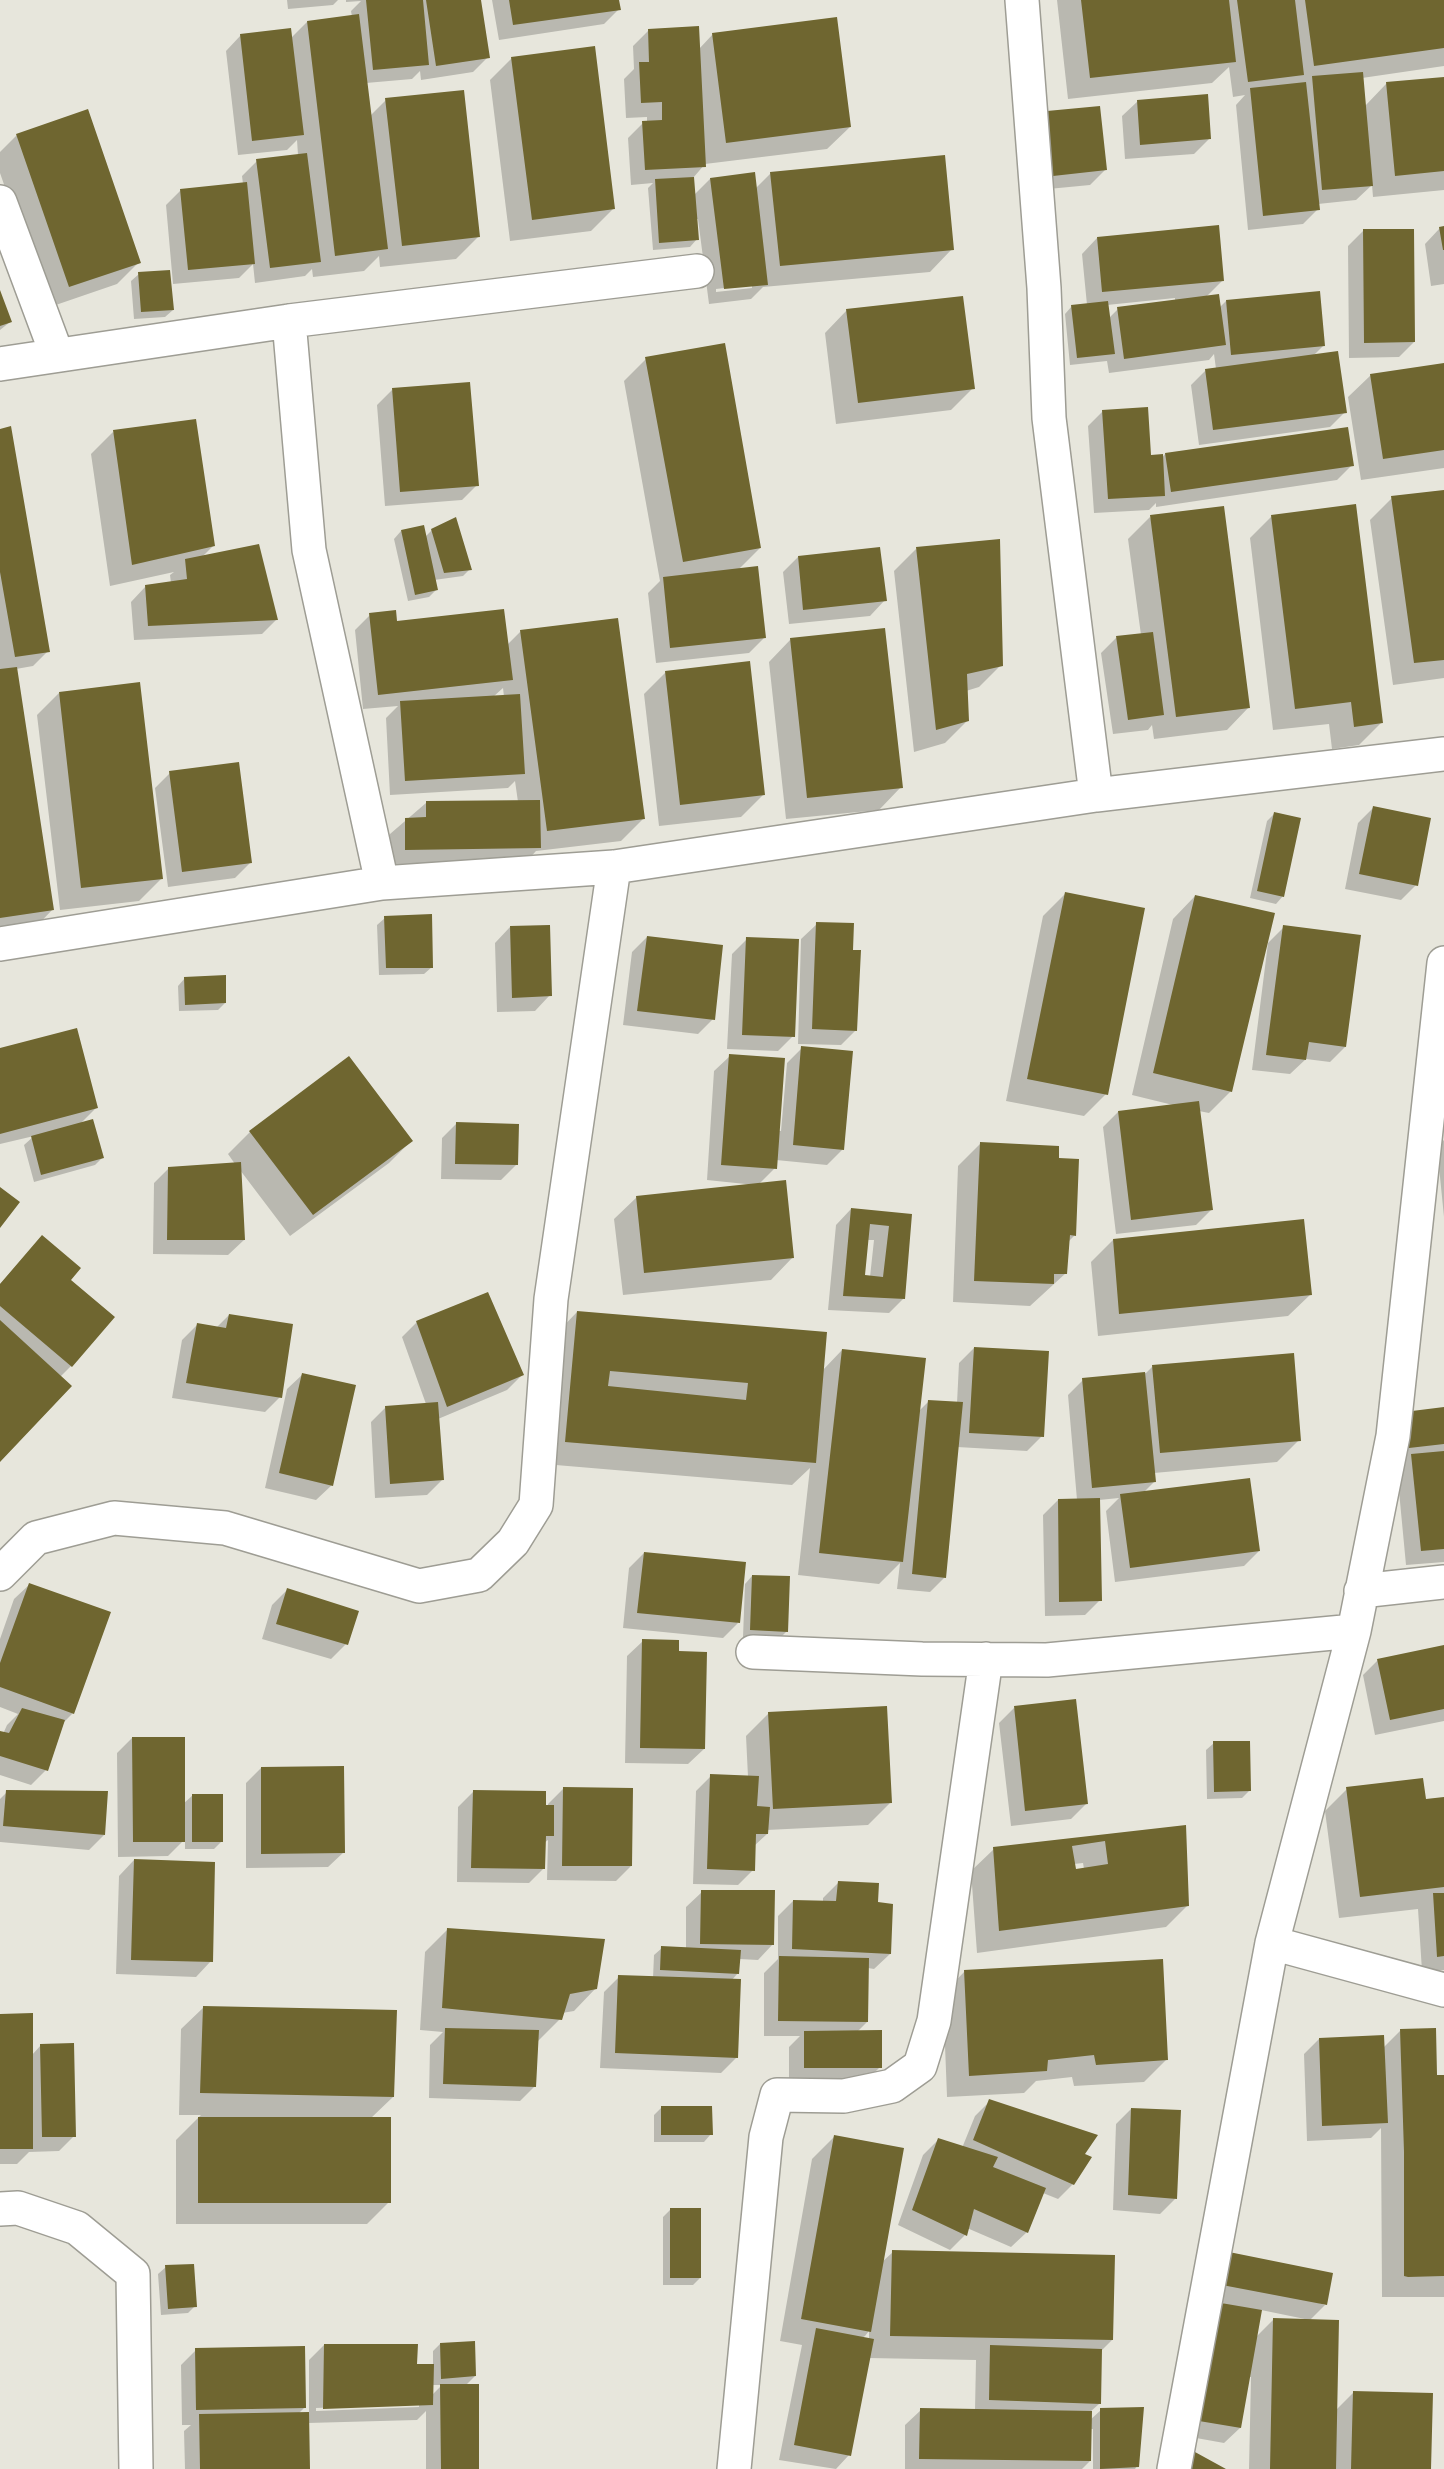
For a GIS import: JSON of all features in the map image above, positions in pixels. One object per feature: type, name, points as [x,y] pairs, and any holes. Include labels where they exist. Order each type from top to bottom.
[{"type":"street","points":[[1022,0],[1044,288],[1049,418],[1096,795]]},
{"type":"street","points":[[0,201],[57,355]]},
{"type":"street","points":[[0,364],[288,321],[697,271]]},
{"type":"street","points":[[288,321],[309,550],[382,883]]},
{"type":"street","points":[[0,944],[382,883],[614,867],[1096,795],[1444,754]]},
{"type":"street","points":[[0,1574],[36,1538],[114,1518],[225,1528],[419,1586],[479,1575],[513,1542],[536,1505],[551,1299],[614,867]]},
{"type":"street","points":[[1174,2469],[1272,1943],[1354,1631],[1393,1436],[1444,963]]},
{"type":"street","points":[[1361,1592],[1444,1582]]},
{"type":"street","points":[[753,1652],[1047,1660],[1354,1631]]},
{"type":"street","points":[[734,2469],[766,2137],[777,2095],[844,2096],[892,2086],[920,2066],[934,2021],[986,1659]]},
{"type":"street","points":[[1272,1943],[1444,1990]]},
{"type":"street","points":[[0,2209],[18,2208],[77,2228],[133,2274],[136,2469]]},
{"type":"building","points":[[366,0],[423,0],[429,65],[373,70]]},
{"type":"building","points":[[426,0],[481,0],[490,58],[436,66]]},
{"type":"building","points":[[509,0],[619,0],[621,10],[513,25]]},
{"type":"building","points":[[1081,0],[1229,0],[1236,62],[1090,78]]},
{"type":"building","points":[[1237,0],[1295,0],[1304,75],[1248,82]]},
{"type":"building","points":[[1305,0],[1444,0],[1444,48],[1314,66]]},
{"type":"building","points":[[359,14],[388,249],[335,256],[307,21]]},
{"type":"building","points":[[837,17],[851,127],[726,143],[712,33]]},
{"type":"building","points":[[699,26],[706,167],[645,170],[642,121],[662,120],[662,102],[641,103],[639,62],[649,62],[648,29]]},
{"type":"building","points":[[291,28],[304,135],[252,141],[240,34]]},
{"type":"building","points":[[595,46],[615,209],[532,220],[511,57]]},
{"type":"building","points":[[1363,72],[1373,186],[1322,190],[1312,76]]},
{"type":"building","points":[[1444,77],[1444,171],[1395,176],[1386,82]]},
{"type":"building","points":[[1306,82],[1320,210],[1263,216],[1250,88]]},
{"type":"building","points":[[464,90],[480,237],[402,246],[385,98]]},
{"type":"building","points":[[1208,94],[1211,139],[1140,145],[1137,100]]},
{"type":"building","points":[[1100,106],[1107,170],[1053,176],[1047,111]]},
{"type":"building","points":[[88,109],[141,263],[69,287],[16,134]]},
{"type":"building","points":[[307,153],[321,262],[270,268],[256,159]]},
{"type":"building","points":[[945,155],[954,250],[780,266],[770,172]]},
{"type":"building","points":[[755,172],[768,285],[724,289],[710,178]]},
{"type":"building","points":[[694,177],[699,240],[659,243],[655,179]]},
{"type":"building","points":[[247,182],[255,264],[188,270],[180,189]]},
{"type":"building","points":[[1219,225],[1224,281],[1102,292],[1097,237]]},
{"type":"building","points":[[1444,226],[1444,250],[1443,250],[1439,227]]},
{"type":"building","points":[[1363,229],[1414,229],[1415,342],[1364,343]]},
{"type":"building","points":[[170,270],[174,310],[141,312],[138,272]]},
{"type":"building","points":[[0,290],[12,322],[0,326]]},
{"type":"building","points":[[1320,291],[1325,346],[1231,355],[1226,300]]},
{"type":"building","points":[[1219,294],[1226,345],[1124,359],[1117,307]]},
{"type":"building","points":[[963,296],[975,389],[858,403],[846,309]]},
{"type":"building","points":[[1108,301],[1115,354],[1077,358],[1071,305]]},
{"type":"building","points":[[725,343],[761,548],[683,562],[645,357]]},
{"type":"building","points":[[1338,351],[1347,413],[1213,430],[1205,369]]},
{"type":"building","points":[[1444,363],[1444,450],[1383,459],[1370,374]]},
{"type":"building","points":[[470,382],[479,486],[400,492],[392,388]]},
{"type":"building","points":[[1148,407],[1151,455],[1163,454],[1165,496],[1108,499],[1102,410]]},
{"type":"building","points":[[196,419],[215,546],[132,565],[113,430]]},
{"type":"building","points":[[11,426],[50,652],[15,657],[0,572],[0,429]]},
{"type":"building","points":[[1348,427],[1354,466],[1171,492],[1165,453]]},
{"type":"building","points":[[1444,490],[1444,660],[1414,663],[1391,496]]},
{"type":"building","points":[[1356,504],[1383,723],[1354,727],[1351,702],[1295,709],[1271,515]]},
{"type":"building","points":[[1224,506],[1250,708],[1176,717],[1150,515]]},
{"type":"building","points":[[456,517],[472,570],[444,573],[431,529]]},
{"type":"building","points":[[424,525],[438,590],[415,595],[401,530]]},
{"type":"building","points":[[1000,539],[1003,666],[967,674],[969,721],[936,730],[916,547]]},
{"type":"building","points":[[259,544],[278,620],[148,626],[145,585],[187,579],[185,559]]},
{"type":"building","points":[[880,547],[887,601],[803,610],[798,556]]},
{"type":"building","points":[[758,566],[766,638],[670,648],[663,577]]},
{"type":"building","points":[[504,609],[513,680],[378,695],[369,613],[396,610],[397,621]]},
{"type":"building","points":[[618,618],[645,819],[547,831],[520,630]]},
{"type":"building","points":[[885,628],[903,788],[807,798],[790,638]]},
{"type":"building","points":[[1153,632],[1164,715],[1128,720],[1116,636]]},
{"type":"building","points":[[750,661],[765,795],[680,805],[665,671]]},
{"type":"building","points":[[17,667],[54,910],[0,918],[0,669]]},
{"type":"building","points":[[140,682],[163,879],[81,888],[59,692]]},
{"type":"building","points":[[520,694],[525,774],[405,781],[400,701]]},
{"type":"building","points":[[239,762],[252,863],[182,872],[169,771]]},
{"type":"building","points":[[540,800],[541,848],[405,850],[405,818],[426,817],[426,801]]},
{"type":"building","points":[[1373,806],[1431,818],[1418,886],[1359,874]]},
{"type":"building","points":[[1274,812],[1301,818],[1284,897],[1257,891]]},
{"type":"building","points":[[1065,892],[1145,908],[1108,1095],[1027,1079]]},
{"type":"building","points":[[1195,895],[1275,913],[1232,1092],[1153,1073]]},
{"type":"building","points":[[432,914],[433,968],[386,968],[384,916]]},
{"type":"building","points":[[816,922],[854,923],[853,950],[861,950],[857,1031],[812,1029]]},
{"type":"building","points":[[550,925],[552,996],[512,998],[510,926]]},
{"type":"building","points":[[1283,925],[1361,935],[1346,1047],[1309,1042],[1306,1060],[1266,1055]]},
{"type":"building","points":[[647,936],[723,945],[715,1020],[637,1011]]},
{"type":"building","points":[[746,937],[799,939],[795,1037],[742,1035]]},
{"type":"building","points":[[226,975],[226,1003],[185,1005],[184,977]]},
{"type":"building","points":[[77,1028],[98,1108],[0,1134],[0,1048]]},
{"type":"building","points":[[801,1046],[853,1051],[844,1150],[793,1145]]},
{"type":"building","points":[[729,1054],[785,1058],[777,1169],[721,1165]]},
{"type":"building","points":[[349,1056],[413,1141],[313,1215],[249,1131]]},
{"type":"building","points":[[1199,1101],[1213,1210],[1131,1220],[1118,1111]]},
{"type":"building","points":[[93,1119],[104,1158],[41,1175],[31,1136]]},
{"type":"building","points":[[456,1122],[519,1124],[518,1165],[455,1164]]},
{"type":"building","points":[[980,1142],[1059,1146],[1059,1158],[1079,1159],[1076,1236],[1070,1235],[1067,1274],[1054,1274],[1054,1284],[974,1281]]},
{"type":"building","points":[[241,1162],[245,1240],[167,1240],[168,1167]]},
{"type":"building","points":[[786,1180],[794,1258],[644,1273],[636,1196]]},
{"type":"building","points":[[0,1187],[20,1202],[0,1228]]},
{"type":"building","points":[[851,1208],[912,1214],[905,1299],[843,1296]],"holes":[[[870,1224],[889,1226],[883,1277],[865,1275]]]},
{"type":"building","points":[[1304,1219],[1312,1295],[1119,1314],[1113,1239]]},
{"type":"building","points":[[42,1235],[81,1268],[71,1280],[115,1317],[72,1367],[0,1306],[0,1284]]},
{"type":"building","points":[[488,1292],[524,1375],[447,1407],[416,1321]]},
{"type":"building","points":[[577,1311],[827,1332],[816,1463],[565,1442]],"holes":[[[610,1371],[748,1383],[746,1400],[608,1386]]]},
{"type":"building","points":[[229,1314],[293,1324],[282,1398],[186,1383],[197,1323],[226,1328]]},
{"type":"building","points":[[0,1320],[72,1386],[0,1462]]},
{"type":"building","points":[[974,1347],[1049,1351],[1044,1437],[969,1433]]},
{"type":"building","points":[[842,1349],[926,1358],[903,1562],[819,1553]]},
{"type":"building","points":[[1294,1353],[1301,1441],[1160,1453],[1152,1365]]},
{"type":"building","points":[[1145,1372],[1156,1482],[1092,1488],[1082,1378]]},
{"type":"building","points":[[302,1373],[356,1385],[333,1486],[279,1473]]},
{"type":"building","points":[[928,1400],[963,1402],[946,1578],[912,1574]]},
{"type":"building","points":[[438,1402],[444,1480],[390,1484],[385,1406]]},
{"type":"building","points":[[1444,1407],[1444,1444],[1409,1448],[1404,1412]]},
{"type":"building","points":[[1444,1451],[1444,1549],[1421,1551],[1411,1454]]},
{"type":"building","points":[[1250,1478],[1260,1551],[1130,1568],[1120,1494]]},
{"type":"building","points":[[1100,1498],[1102,1601],[1059,1602],[1058,1499]]},
{"type":"building","points":[[644,1552],[746,1562],[740,1623],[637,1613]]},
{"type":"building","points":[[752,1575],[790,1576],[788,1632],[750,1630]]},
{"type":"building","points":[[29,1583],[111,1612],[74,1714],[0,1687],[0,1663]]},
{"type":"building","points":[[287,1588],[359,1611],[348,1645],[276,1624]]},
{"type":"building","points":[[642,1639],[679,1640],[679,1651],[707,1652],[705,1749],[640,1748]]},
{"type":"building","points":[[1444,1645],[1444,1709],[1390,1720],[1377,1659]]},
{"type":"building","points":[[1076,1699],[1088,1804],[1025,1811],[1014,1706]]},
{"type":"building","points":[[887,1706],[892,1803],[773,1809],[768,1712]]},
{"type":"building","points":[[22,1708],[65,1720],[48,1771],[0,1756],[0,1731],[9,1733]]},
{"type":"building","points":[[132,1737],[185,1737],[185,1842],[133,1842]]},
{"type":"building","points":[[1213,1741],[1250,1741],[1251,1791],[1214,1792]]},
{"type":"building","points":[[344,1766],[345,1853],[261,1854],[261,1767]]},
{"type":"building","points":[[710,1774],[759,1776],[757,1806],[770,1807],[768,1834],[756,1834],[755,1871],[707,1869]]},
{"type":"building","points":[[1423,1778],[1426,1799],[1444,1797],[1444,1887],[1360,1897],[1346,1787]]},
{"type":"building","points":[[563,1787],[633,1788],[632,1866],[562,1866]]},
{"type":"building","points":[[6,1790],[108,1791],[105,1835],[3,1826]]},
{"type":"building","points":[[473,1790],[546,1791],[546,1805],[554,1805],[554,1836],[546,1836],[545,1869],[471,1868]]},
{"type":"building","points":[[192,1794],[223,1794],[223,1842],[192,1842]]},
{"type":"building","points":[[1186,1825],[1189,1906],[999,1931],[993,1847]],"holes":[[[1105,1841],[1108,1864],[1076,1869],[1072,1846]]]},
{"type":"building","points":[[134,1859],[215,1862],[213,1962],[131,1960]]},
{"type":"building","points":[[838,1881],[879,1883],[878,1902],[893,1904],[891,1954],[792,1949],[793,1900],[836,1901]]},
{"type":"building","points":[[701,1890],[775,1890],[774,1945],[700,1944]]},
{"type":"building","points":[[1433,1893],[1444,1893],[1444,1956],[1437,1957]]},
{"type":"building","points":[[447,1928],[605,1939],[597,1989],[570,1994],[562,2020],[442,2008]]},
{"type":"building","points":[[661,1946],[741,1950],[739,1974],[660,1970]]},
{"type":"building","points":[[779,1956],[869,1958],[868,2022],[778,2021]]},
{"type":"building","points":[[1163,1959],[1168,2060],[1096,2065],[1094,2055],[1048,2060],[1047,2071],[969,2076],[964,1970]]},
{"type":"building","points":[[618,1975],[741,1979],[738,2058],[615,2053]]},
{"type":"building","points":[[203,2006],[397,2010],[394,2097],[200,2093]]},
{"type":"building","points":[[33,2013],[33,2149],[0,2149],[0,2014]]},
{"type":"building","points":[[445,2028],[539,2030],[536,2087],[443,2084]]},
{"type":"building","points":[[1436,2028],[1437,2075],[1444,2075],[1444,2276],[1408,2277],[1404,2276],[1404,2152],[1400,2029]]},
{"type":"building","points":[[882,2030],[882,2068],[804,2068],[804,2031]]},
{"type":"building","points":[[1384,2035],[1388,2123],[1322,2126],[1319,2038]]},
{"type":"building","points":[[74,2043],[76,2137],[42,2137],[40,2044]]},
{"type":"building","points":[[989,2099],[1098,2135],[1085,2154],[1092,2157],[1074,2185],[973,2140]]},
{"type":"building","points":[[661,2106],[712,2106],[713,2135],[661,2135]]},
{"type":"building","points":[[1131,2108],[1181,2110],[1177,2199],[1128,2195]]},
{"type":"building","points":[[198,2117],[391,2117],[391,2203],[198,2203]]},
{"type":"building","points":[[834,2135],[904,2148],[871,2332],[801,2319]]},
{"type":"building","points":[[938,2138],[998,2157],[993,2167],[1046,2188],[1028,2233],[974,2209],[967,2236],[912,2210]]},
{"type":"building","points":[[670,2208],[701,2208],[701,2278],[670,2278]]},
{"type":"building","points":[[892,2250],[1115,2255],[1113,2340],[890,2336]]},
{"type":"building","points":[[1229,2252],[1333,2273],[1327,2305],[1222,2285]]},
{"type":"building","points":[[194,2264],[197,2307],[168,2309],[165,2265]]},
{"type":"building","points":[[1221,2303],[1262,2310],[1241,2428],[1199,2421]]},
{"type":"building","points":[[1273,2318],[1339,2320],[1336,2469],[1270,2469]]},
{"type":"building","points":[[816,2328],[874,2339],[851,2456],[794,2445]]},
{"type":"building","points":[[475,2341],[476,2376],[441,2379],[440,2343]]},
{"type":"building","points":[[324,2344],[418,2344],[417,2364],[434,2364],[433,2405],[323,2409]]},
{"type":"building","points":[[990,2345],[1102,2349],[1101,2404],[989,2400]]},
{"type":"building","points":[[305,2346],[306,2408],[196,2410],[195,2348]]},
{"type":"building","points":[[440,2384],[479,2384],[479,2469],[441,2469]]},
{"type":"building","points":[[1353,2391],[1433,2393],[1431,2469],[1351,2469]]},
{"type":"building","points":[[1144,2407],[1139,2467],[1100,2469],[1100,2408]]},
{"type":"building","points":[[920,2408],[1092,2411],[1091,2461],[919,2459]]},
{"type":"building","points":[[309,2412],[310,2469],[200,2469],[199,2414]]},
{"type":"building","points":[[1195,2452],[1226,2469],[1186,2469]]}]
